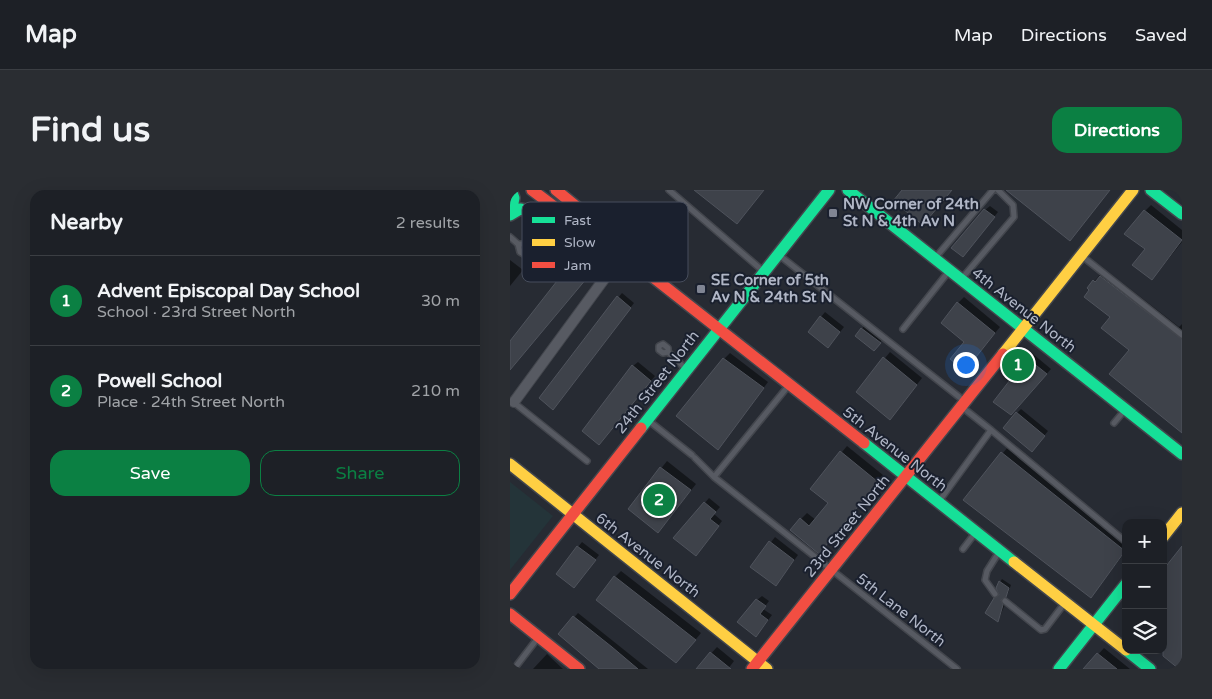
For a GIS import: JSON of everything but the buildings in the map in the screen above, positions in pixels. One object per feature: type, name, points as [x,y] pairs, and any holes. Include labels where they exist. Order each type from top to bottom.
[{"type":"street","points":[[511,190],[514,198],[511,214]]},
{"type":"street","name":"5th Avenue North","points":[[532,190],[548,202]]},
{"type":"street","name":"24th Street North","points":[[510,594],[829,190]]},
{"type":"street","name":"4th Avenue North","points":[[848,190],[1182,454]]},
{"type":"street","name":"23rd Street North","points":[[759,667],[830,570],[1133,190]]},
{"type":"street","points":[[1151,190],[1182,214]]},
{"type":"street","name":"5th Avenue North","points":[[561,192],[573,202]]},
{"type":"street","points":[[511,403],[599,282]]},
{"type":"street","name":"5th Avenue North","points":[[659,282],[1122,647]]},
{"type":"street","name":"6th Avenue North","points":[[510,464],[759,667]]},
{"type":"street","points":[[1167,532],[1182,514]]},
{"type":"street","points":[[1059,669],[1122,589]]},
{"type":"street","points":[[510,614],[579,669]]},
{"type":"street","name":"5th Avenue North","points":[[1131,654],[1150,669]]},
{"type":"lane","points":[[669,190],[683,202]]},
{"type":"lane","points":[[935,259],[993,190]]},
{"type":"lane","points":[[961,279],[1014,217],[1013,205],[998,190]]},
{"type":"lane","points":[[688,206],[764,272]]},
{"type":"lane","points":[[510,237],[518,244]]},
{"type":"lane","points":[[778,255],[964,404],[991,430],[1122,539]]},
{"type":"lane","points":[[1081,255],[1182,334]]},
{"type":"lane","points":[[903,329],[950,271]]},
{"type":"lane","points":[[668,352],[686,369]]},
{"type":"lane","points":[[714,477],[790,385]]},
{"type":"lane","points":[[511,403],[587,461]]},
{"type":"lane","points":[[1114,423],[1125,409]]},
{"type":"lane","name":"5th Lane North","points":[[647,419],[714,477],[958,669]]},
{"type":"lane","points":[[939,502],[991,430]]},
{"type":"lane","points":[[963,549],[976,532]]},
{"type":"lane","points":[[995,594],[985,580],[986,571],[999,550]]},
{"type":"lane","points":[[1004,602],[1041,630],[1045,629],[1065,602]]},
{"type":"lane","points":[[514,669],[539,636]]},
{"type":"shaded area","points":[[510,482],[553,516],[510,570]]},
{"type":"traffic: fast","points":[[511,190],[514,198],[511,213]]},
{"type":"traffic: fast","points":[[641,428],[829,190]]},
{"type":"traffic: fast","points":[[848,190],[1182,454]]},
{"type":"traffic: fast","points":[[1151,190],[1182,214]]},
{"type":"traffic: fast","points":[[510,215],[522,209]]},
{"type":"traffic: fast","points":[[864,443],[1014,562]]},
{"type":"traffic: fast","points":[[1059,669],[1122,589]]},
{"type":"traffic: fast","points":[[1131,654],[1150,669]]},
{"type":"traffic: slow","points":[[1003,354],[1133,190]]},
{"type":"traffic: slow","points":[[510,464],[767,669]]},
{"type":"traffic: slow","points":[[1167,532],[1182,513]]},
{"type":"traffic: slow","points":[[1014,562],[1122,647]]},
{"type":"traffic: jam","points":[[532,190],[548,202]]},
{"type":"traffic: jam","points":[[556,190],[571,202]]},
{"type":"traffic: jam","points":[[659,282],[864,443]]},
{"type":"traffic: jam","points":[[752,669],[1003,354]]},
{"type":"traffic: jam","points":[[510,594],[641,428]]},
{"type":"traffic: jam","points":[[510,614],[579,669]]},
{"type":"place","name":"NW Corner of 24th St N & 4th Av N","points":[[833,213]]},
{"type":"place","name":"SE Corner of 5th Av N & 24th St N","points":[[701,289]]},
{"type":"place","name":"Advent Episcopal Day School","points":[[1018,365]]},
{"type":"place","name":"Powell School","points":[[659,500]]}]
